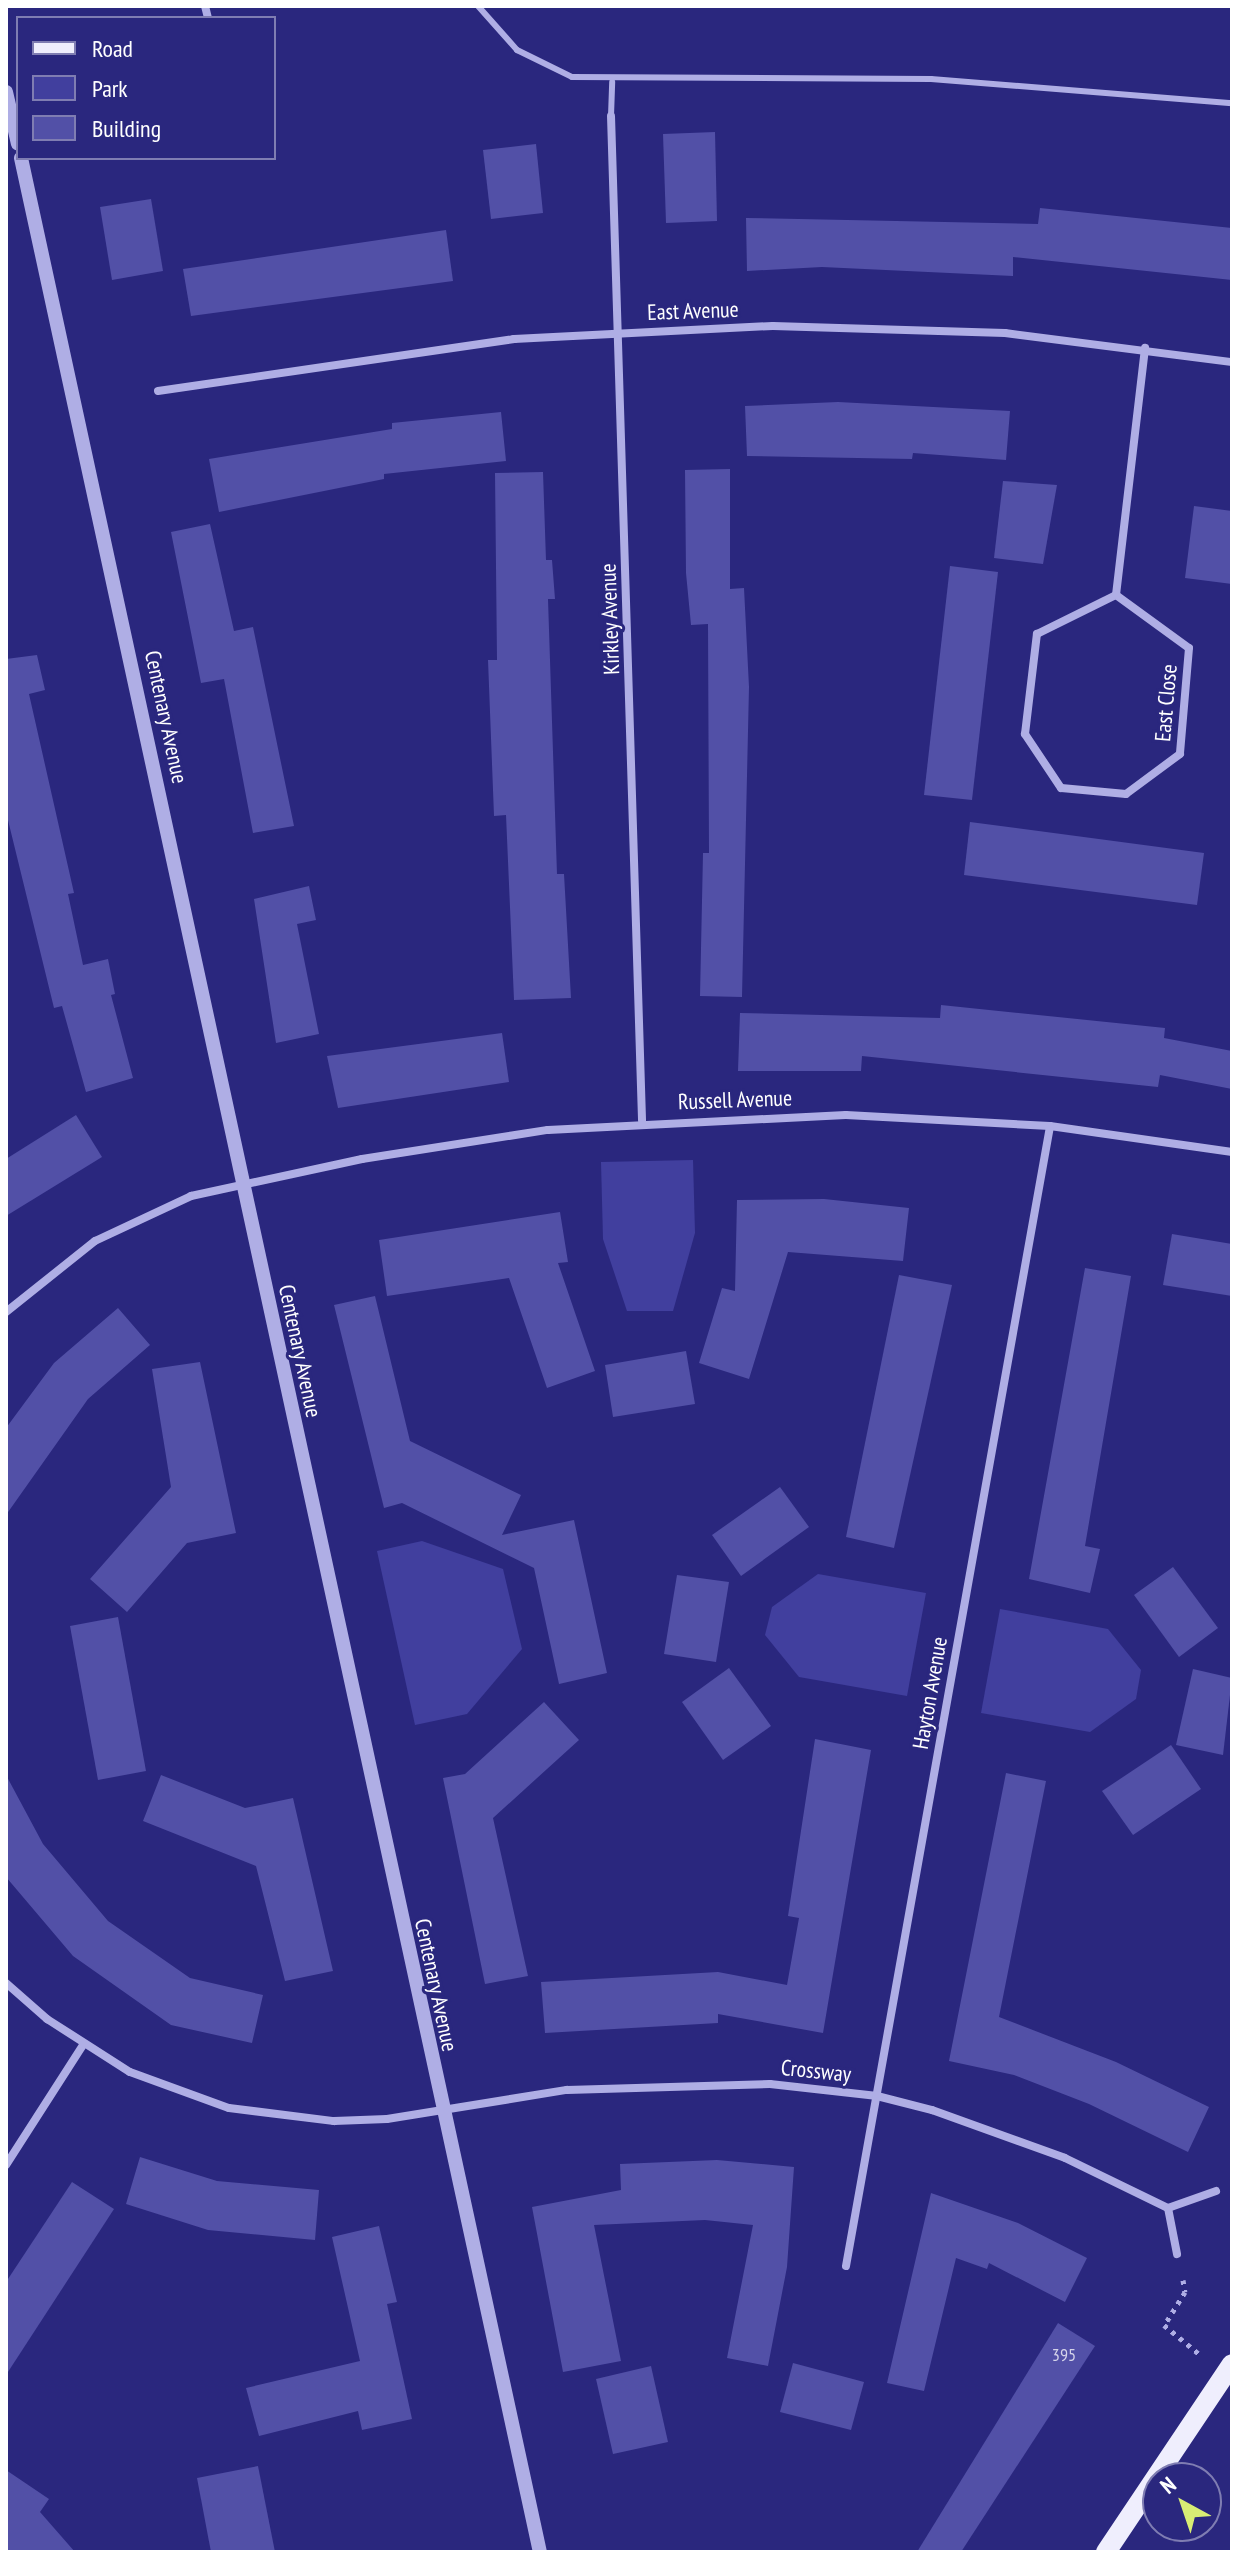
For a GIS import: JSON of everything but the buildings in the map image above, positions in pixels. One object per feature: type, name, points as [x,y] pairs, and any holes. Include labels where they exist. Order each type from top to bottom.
[{"type":"main road","points":[[1106,2552],[1229,2369]]},
{"type":"street","points":[[6,92],[16,135]]},
{"type":"street","name":"Kirkley Avenue","points":[[611,116],[642,1121]]},
{"type":"street","name":"Centenary Avenue","points":[[21,160],[440,2111],[540,2552]]},
{"type":"street","name":"East Avenue","points":[[158,391],[514,339],[789,326],[1005,333],[1145,348],[1232,362]]},
{"type":"street","points":[[1116,595],[1145,348]]},
{"type":"street","name":"East Close","points":[[1116,595],[1189,648],[1180,754],[1126,794],[1061,788],[1025,734],[1037,634],[1116,595]]},
{"type":"street","name":"Russell Avenue","points":[[6,1312],[95,1241],[191,1196],[241,1182],[455,1143],[642,1121],[846,1115],[1050,1126],[1232,1152]]},
{"type":"street","name":"Hayton Avenue","points":[[846,2266],[1050,1126]]},
{"type":"street","name":"Crossway","points":[[6,1983],[83,2045],[166,2088],[229,2108],[334,2121],[440,2111],[567,2090],[656,2084],[770,2084],[877,2096],[1016,2138],[1168,2208]]},
{"type":"street","points":[[6,2165],[83,2045]]},
{"type":"street","points":[[1177,2254],[1168,2208],[1216,2191]]},
{"type":"lane","points":[[478,6],[496,33],[543,66],[612,82],[931,79],[1232,103]]},
{"type":"lane","points":[[611,116],[612,82]]},
{"type":"path","points":[[1177,2254],[1185,2292],[1164,2325],[1229,2369]]},
{"type":"green space","points":[[693,1160],[695,1233],[673,1311],[627,1311],[603,1239],[601,1162]]},
{"type":"green space","points":[[422,1541],[503,1569],[522,1649],[467,1714],[415,1725],[377,1551]]},
{"type":"green space","points":[[818,1574],[926,1593],[907,1696],[799,1677],[765,1635],[772,1607]]},
{"type":"green space","points":[[1000,1609],[1108,1629],[1141,1670],[1136,1699],[1090,1732],[981,1713]]}]
